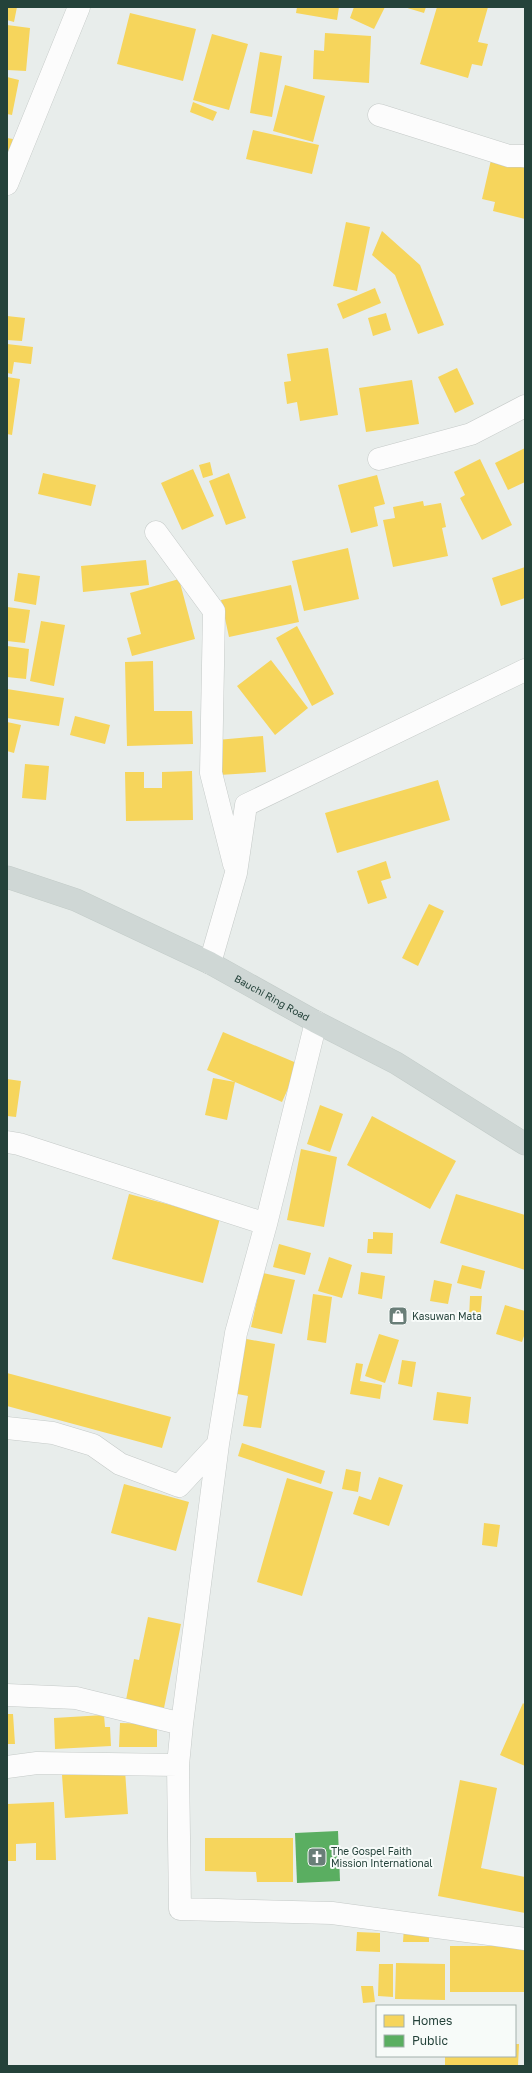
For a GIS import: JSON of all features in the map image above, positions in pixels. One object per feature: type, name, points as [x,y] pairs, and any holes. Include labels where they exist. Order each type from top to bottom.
[{"type":"main road","name":"Bauchi Ring Road","points":[[7,877],[76,900],[210,963],[316,1022],[396,1062],[525,1144]]},
{"type":"street","points":[[7,184],[79,7]]},
{"type":"street","points":[[379,115],[509,156],[525,156]]},
{"type":"street","points":[[379,459],[472,434],[525,406]]},
{"type":"street","points":[[156,532],[214,611],[211,773],[236,873]]},
{"type":"street","points":[[210,963],[236,873],[246,805],[525,670]]},
{"type":"street","points":[[316,1022],[266,1224],[236,1333],[218,1444],[178,1765],[180,1909],[332,1913],[525,1939]]},
{"type":"street","points":[[7,1142],[19,1144],[266,1224]]},
{"type":"street","points":[[7,1428],[53,1433],[93,1444],[120,1464],[179,1486],[218,1444]]},
{"type":"street","points":[[7,1695],[76,1698],[182,1724]]},
{"type":"street","points":[[7,1767],[37,1763],[178,1765]]},
{"type":"building: Homes","points":[[7,7],[17,7],[14,22],[7,20]]},
{"type":"building: Homes","points":[[297,7],[339,7],[337,20],[296,13]]},
{"type":"building: Homes","points":[[354,7],[385,7],[374,29],[350,18]]},
{"type":"building: Homes","points":[[404,7],[426,7],[424,13]]},
{"type":"building: Homes","points":[[437,7],[488,7],[478,42],[488,44],[482,66],[472,64],[468,78],[420,64]]},
{"type":"building: Homes","points":[[130,13],[196,29],[183,81],[117,64]]},
{"type":"building: Homes","points":[[7,25],[30,28],[26,71],[7,70]]},
{"type":"building: Homes","points":[[325,33],[371,36],[369,83],[313,79],[314,50],[324,51]]},
{"type":"building: Homes","points":[[212,34],[248,44],[229,110],[193,100]]},
{"type":"building: Homes","points":[[260,52],[282,56],[272,117],[250,113]]},
{"type":"building: Homes","points":[[7,77],[19,80],[12,115],[7,114]]},
{"type":"building: Homes","points":[[285,85],[325,96],[313,142],[273,131]]},
{"type":"building: Homes","points":[[193,102],[217,112],[213,121],[190,112]]},
{"type":"building: Homes","points":[[253,130],[319,145],[312,174],[246,159]]},
{"type":"building: Homes","points":[[7,138],[13,139],[8,162],[7,162]]},
{"type":"building: Homes","points":[[491,160],[525,168],[525,219],[493,211],[495,202],[482,199]]},
{"type":"building: Homes","points":[[346,222],[370,227],[357,291],[333,286]]},
{"type":"building: Homes","points":[[382,231],[420,265],[444,325],[418,334],[395,275],[372,255]]},
{"type":"building: Homes","points":[[375,288],[381,303],[343,319],[337,304]]},
{"type":"building: Homes","points":[[386,313],[391,330],[373,336],[368,318]]},
{"type":"building: Homes","points":[[7,316],[25,318],[22,341],[7,340]]},
{"type":"building: Homes","points":[[7,344],[33,347],[31,364],[14,362],[12,374],[7,373]]},
{"type":"building: Homes","points":[[328,348],[338,415],[300,421],[297,402],[287,404],[284,382],[291,381],[287,354]]},
{"type":"building: Homes","points":[[457,368],[474,404],[455,413],[438,377]]},
{"type":"building: Homes","points":[[7,377],[20,379],[12,435],[7,434]]},
{"type":"building: Homes","points":[[412,380],[419,424],[366,432],[359,388]]},
{"type":"building: Homes","points":[[525,448],[525,482],[508,490],[495,463]]},
{"type":"building: Homes","points":[[480,459],[512,525],[482,540],[460,498],[465,495],[454,472]]},
{"type":"building: Homes","points":[[210,462],[213,475],[203,478],[199,465]]},
{"type":"building: Homes","points":[[193,469],[214,516],[182,530],[161,483]]},
{"type":"building: Homes","points":[[43,473],[96,485],[91,506],[38,494]]},
{"type":"building: Homes","points":[[229,473],[246,518],[226,525],[209,481]]},
{"type":"building: Homes","points":[[377,475],[385,504],[374,507],[378,526],[351,533],[338,485]]},
{"type":"building: Homes","points":[[423,501],[424,506],[441,503],[446,527],[442,528],[448,556],[393,567],[383,520],[395,518],[393,507]]},
{"type":"building: Homes","points":[[348,548],[359,599],[304,611],[292,561]]},
{"type":"building: Homes","points":[[146,560],[149,585],[83,592],[81,566]]},
{"type":"building: Homes","points":[[525,567],[525,598],[501,606],[492,578]]},
{"type":"building: Homes","points":[[18,573],[40,576],[36,605],[14,601]]},
{"type":"building: Homes","points":[[179,579],[195,639],[132,656],[127,638],[141,634],[130,593]]},
{"type":"building: Homes","points":[[291,585],[299,622],[229,637],[221,600]]},
{"type":"building: Homes","points":[[7,607],[30,610],[25,643],[7,641]]},
{"type":"building: Homes","points":[[41,621],[65,625],[54,686],[30,681]]},
{"type":"building: Homes","points":[[297,626],[334,694],[312,706],[276,638]]},
{"type":"building: Homes","points":[[7,646],[29,649],[26,679],[7,677]]},
{"type":"building: Homes","points":[[271,660],[308,708],[275,735],[237,686]]},
{"type":"building: Homes","points":[[153,661],[154,711],[192,711],[193,744],[127,746],[125,662]]},
{"type":"building: Homes","points":[[7,689],[64,698],[59,726],[7,718]]},
{"type":"building: Homes","points":[[75,716],[110,725],[105,744],[70,735]]},
{"type":"building: Homes","points":[[7,722],[21,725],[14,753],[7,751]]},
{"type":"building: Homes","points":[[263,736],[266,772],[219,775],[217,740]]},
{"type":"building: Homes","points":[[25,764],[49,766],[46,800],[22,798]]},
{"type":"building: Homes","points":[[192,771],[193,820],[126,821],[125,772],[144,772],[144,788],[162,788],[162,772]]},
{"type":"building: Homes","points":[[438,780],[450,820],[337,853],[325,813]]},
{"type":"building: Homes","points":[[386,861],[391,878],[381,881],[387,898],[368,904],[357,871]]},
{"type":"building: Homes","points":[[429,904],[444,911],[418,966],[402,958]]},
{"type":"building: Homes","points":[[223,1032],[299,1064],[282,1102],[207,1070]]},
{"type":"building: Homes","points":[[213,1078],[235,1082],[227,1120],[205,1115]]},
{"type":"building: Homes","points":[[7,1079],[21,1081],[16,1117],[7,1116]]},
{"type":"building: Homes","points":[[320,1105],[343,1114],[330,1152],[307,1144]]},
{"type":"building: Homes","points":[[372,1116],[456,1161],[430,1209],[347,1165]]},
{"type":"building: Homes","points":[[301,1149],[337,1157],[324,1227],[287,1220]]},
{"type":"building: Homes","points":[[129,1194],[220,1218],[203,1283],[112,1259]]},
{"type":"building: Homes","points":[[456,1194],[525,1215],[525,1270],[440,1243]]},
{"type":"building: Homes","points":[[373,1232],[393,1233],[392,1254],[367,1253],[368,1239],[373,1239]]},
{"type":"building: Homes","points":[[279,1244],[311,1253],[305,1275],[273,1267]]},
{"type":"building: Homes","points":[[329,1257],[352,1265],[342,1298],[318,1291]]},
{"type":"building: Homes","points":[[462,1265],[485,1271],[481,1289],[457,1283]]},
{"type":"building: Homes","points":[[361,1272],[385,1276],[382,1299],[358,1294]]},
{"type":"building: Homes","points":[[263,1273],[295,1280],[282,1334],[251,1327]]},
{"type":"building: Homes","points":[[434,1280],[452,1284],[448,1304],[430,1301]]},
{"type":"building: Homes","points":[[313,1294],[332,1297],[326,1343],[307,1340]]},
{"type":"building: Homes","points":[[470,1296],[482,1296],[480,1319],[469,1319]]},
{"type":"building: Homes","points":[[505,1305],[525,1311],[525,1333],[522,1342],[496,1334]]},
{"type":"building: Homes","points":[[379,1334],[399,1340],[385,1383],[365,1376]]},
{"type":"building: Homes","points":[[241,1338],[275,1344],[261,1428],[243,1426],[248,1396],[232,1393]]},
{"type":"building: Homes","points":[[402,1360],[416,1362],[412,1387],[398,1384]]},
{"type":"building: Homes","points":[[356,1363],[363,1364],[360,1381],[382,1385],[380,1399],[350,1394]]},
{"type":"building: Homes","points":[[7,1373],[171,1417],[162,1448],[7,1406]]},
{"type":"building: Homes","points":[[437,1392],[471,1397],[468,1424],[433,1420]]},
{"type":"building: Homes","points":[[242,1443],[325,1471],[321,1484],[238,1456]]},
{"type":"building: Homes","points":[[346,1469],[361,1472],[358,1492],[342,1489]]},
{"type":"building: Homes","points":[[379,1477],[403,1485],[389,1526],[353,1514],[359,1496],[371,1500]]},
{"type":"building: Homes","points":[[287,1478],[333,1492],[302,1596],[257,1582]]},
{"type":"building: Homes","points":[[124,1484],[189,1502],[176,1551],[111,1533]]},
{"type":"building: Homes","points":[[484,1523],[500,1525],[497,1547],[482,1545]]},
{"type":"building: Homes","points":[[148,1617],[181,1624],[164,1708],[126,1700],[134,1659],[139,1660]]},
{"type":"building: Homes","points":[[523,1703],[525,1705],[525,1766],[500,1755]]},
{"type":"building: Homes","points":[[7,1714],[13,1714],[15,1744],[7,1744]]},
{"type":"building: Homes","points":[[104,1715],[105,1727],[110,1727],[111,1746],[55,1749],[54,1718]]},
{"type":"building: Homes","points":[[120,1723],[157,1724],[157,1747],[119,1747]]},
{"type":"building: Homes","points":[[125,1770],[128,1814],[65,1818],[62,1775]]},
{"type":"building: Homes","points":[[460,1780],[497,1788],[481,1868],[525,1877],[525,1913],[438,1896]]},
{"type":"building: Homes","points":[[54,1802],[56,1860],[36,1860],[36,1843],[16,1844],[16,1861],[7,1861],[7,1804]]},
{"type":"building: Homes","points":[[205,1838],[293,1838],[293,1882],[257,1882],[256,1872],[205,1871]]},
{"type":"building: Homes","points":[[404,1927],[429,1927],[429,1942],[403,1942]]},
{"type":"building: Homes","points":[[357,1932],[380,1933],[380,1952],[356,1951]]},
{"type":"building: Homes","points":[[450,1946],[525,1946],[525,1992],[450,1992]]},
{"type":"building: Homes","points":[[396,1963],[445,1964],[445,2000],[395,1999]]},
{"type":"building: Homes","points":[[379,1964],[393,1964],[393,1997],[378,1996]]},
{"type":"building: Homes","points":[[361,1986],[373,1986],[375,2002],[363,2003]]},
{"type":"building: Homes","points":[[516,2044],[519,2044],[518,2066],[445,2066],[445,2057],[516,2057]]},
{"type":"building: Public","name":"The Gospel Faith Mission International","points":[[338,1831],[340,1881],[297,1883],[295,1833]]},
{"type":"place","name":"Kasuwan Mata","points":[[398,1316]]},
{"type":"place","name":"The Gospel Faith Mission International","points":[[317,1857]]}]
